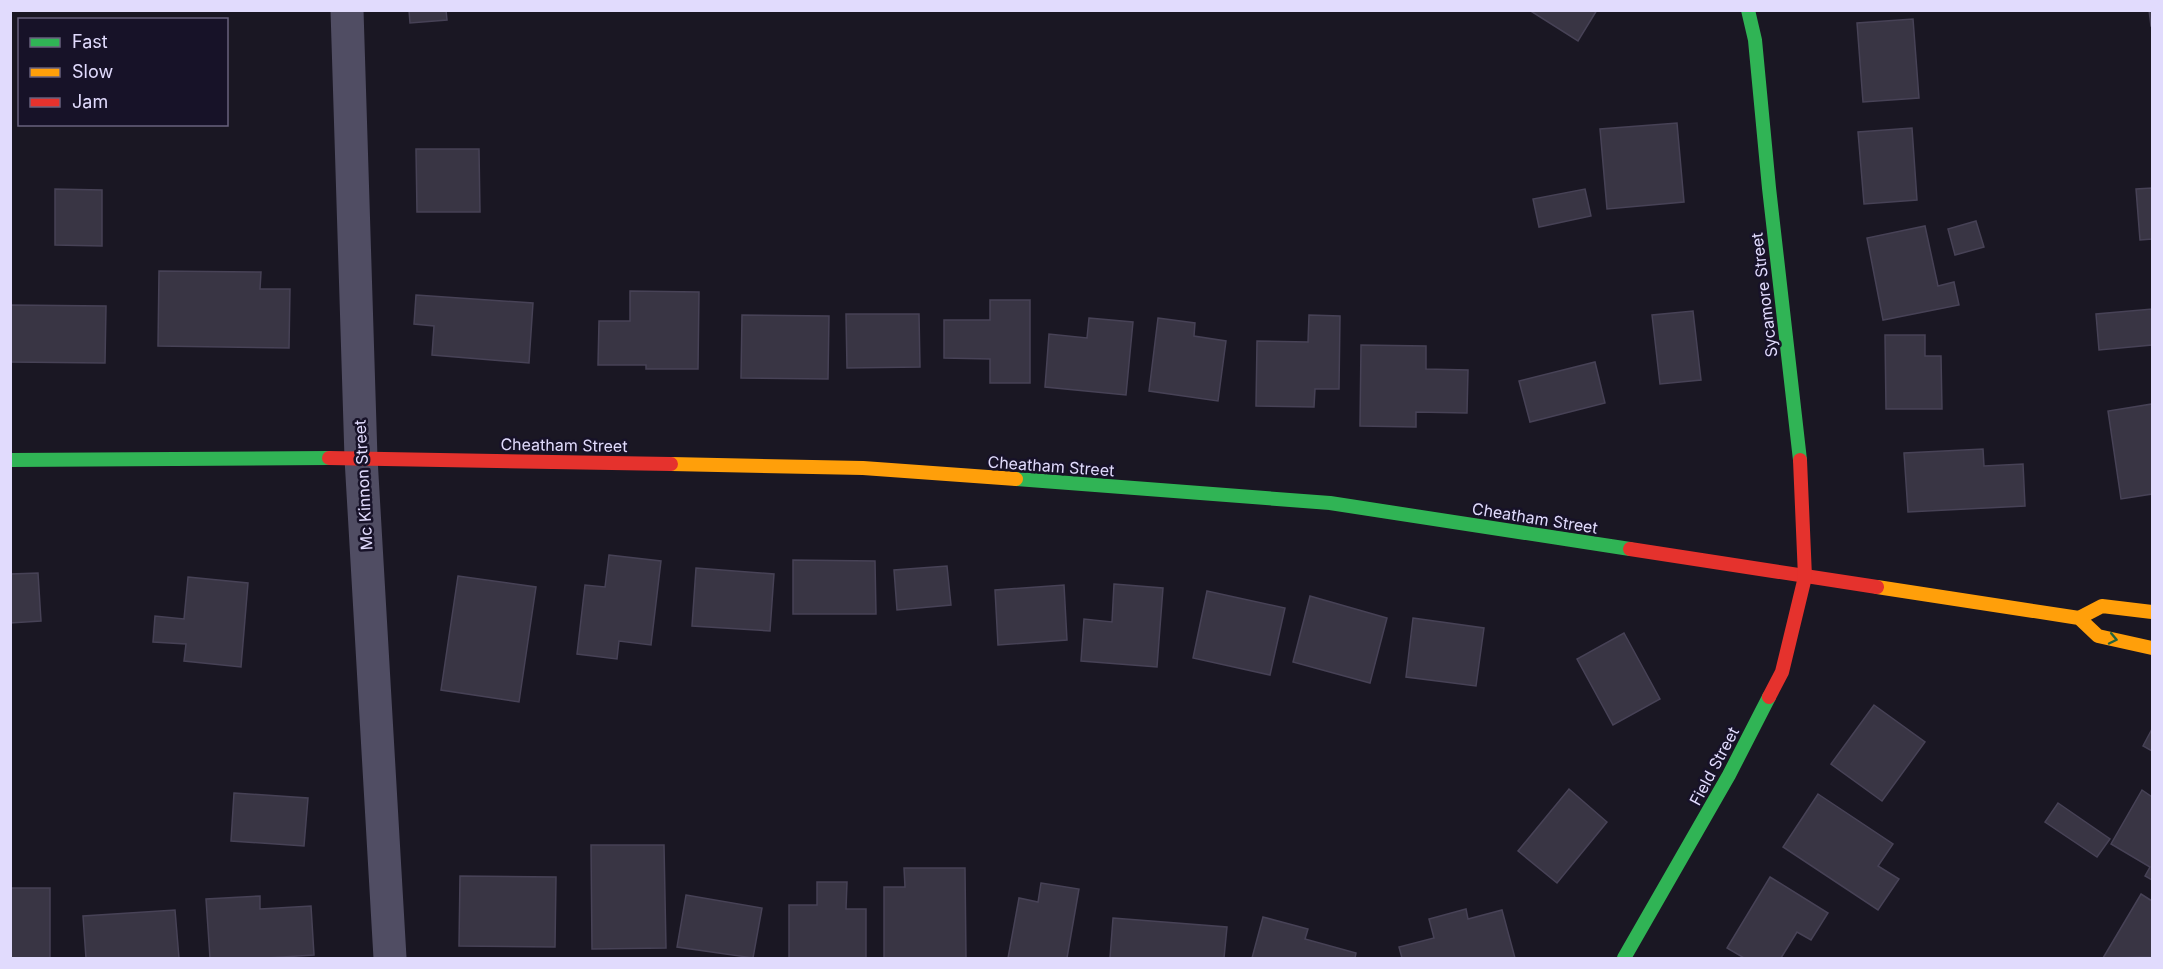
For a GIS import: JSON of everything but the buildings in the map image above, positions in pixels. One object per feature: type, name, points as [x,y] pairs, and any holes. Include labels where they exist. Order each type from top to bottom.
[{"type":"street","name":"Mc Kinnon Street","points":[[347,10],[361,458],[390,958]]},
{"type":"street","name":"Sycamore Street","points":[[1748,10],[1755,40],[1769,188],[1801,469],[1805,578]]},
{"type":"street","name":"Cheatham Street","points":[[10,460],[361,458],[863,468],[1330,503],[1805,578],[2079,618]]},
{"type":"street","name":"Field Street","points":[[1624,958],[1729,775],[1782,672],[1805,578]]},
{"type":"street","points":[[2152,612],[2102,606],[2079,618],[2098,636],[2152,648]]},
{"type":"traffic: fast","points":[[1748,10],[1755,40],[1769,188],[1800,460]]},
{"type":"traffic: fast","points":[[10,460],[329,458]]},
{"type":"traffic: fast","points":[[1016,479],[1330,503],[1630,549]]},
{"type":"traffic: fast","points":[[1624,958],[1729,775],[1769,697]]},
{"type":"traffic: slow","points":[[671,464],[863,468],[1016,479]]},
{"type":"traffic: slow","points":[[1877,587],[2079,618],[2098,636],[2152,648]]},
{"type":"traffic: slow","points":[[2079,618],[2102,606],[2152,612]]},
{"type":"traffic: jam","points":[[329,458],[671,464]]},
{"type":"traffic: jam","points":[[1769,697],[1782,672],[1805,577],[1800,460]]},
{"type":"traffic: jam","points":[[1630,549],[1877,587]]}]
